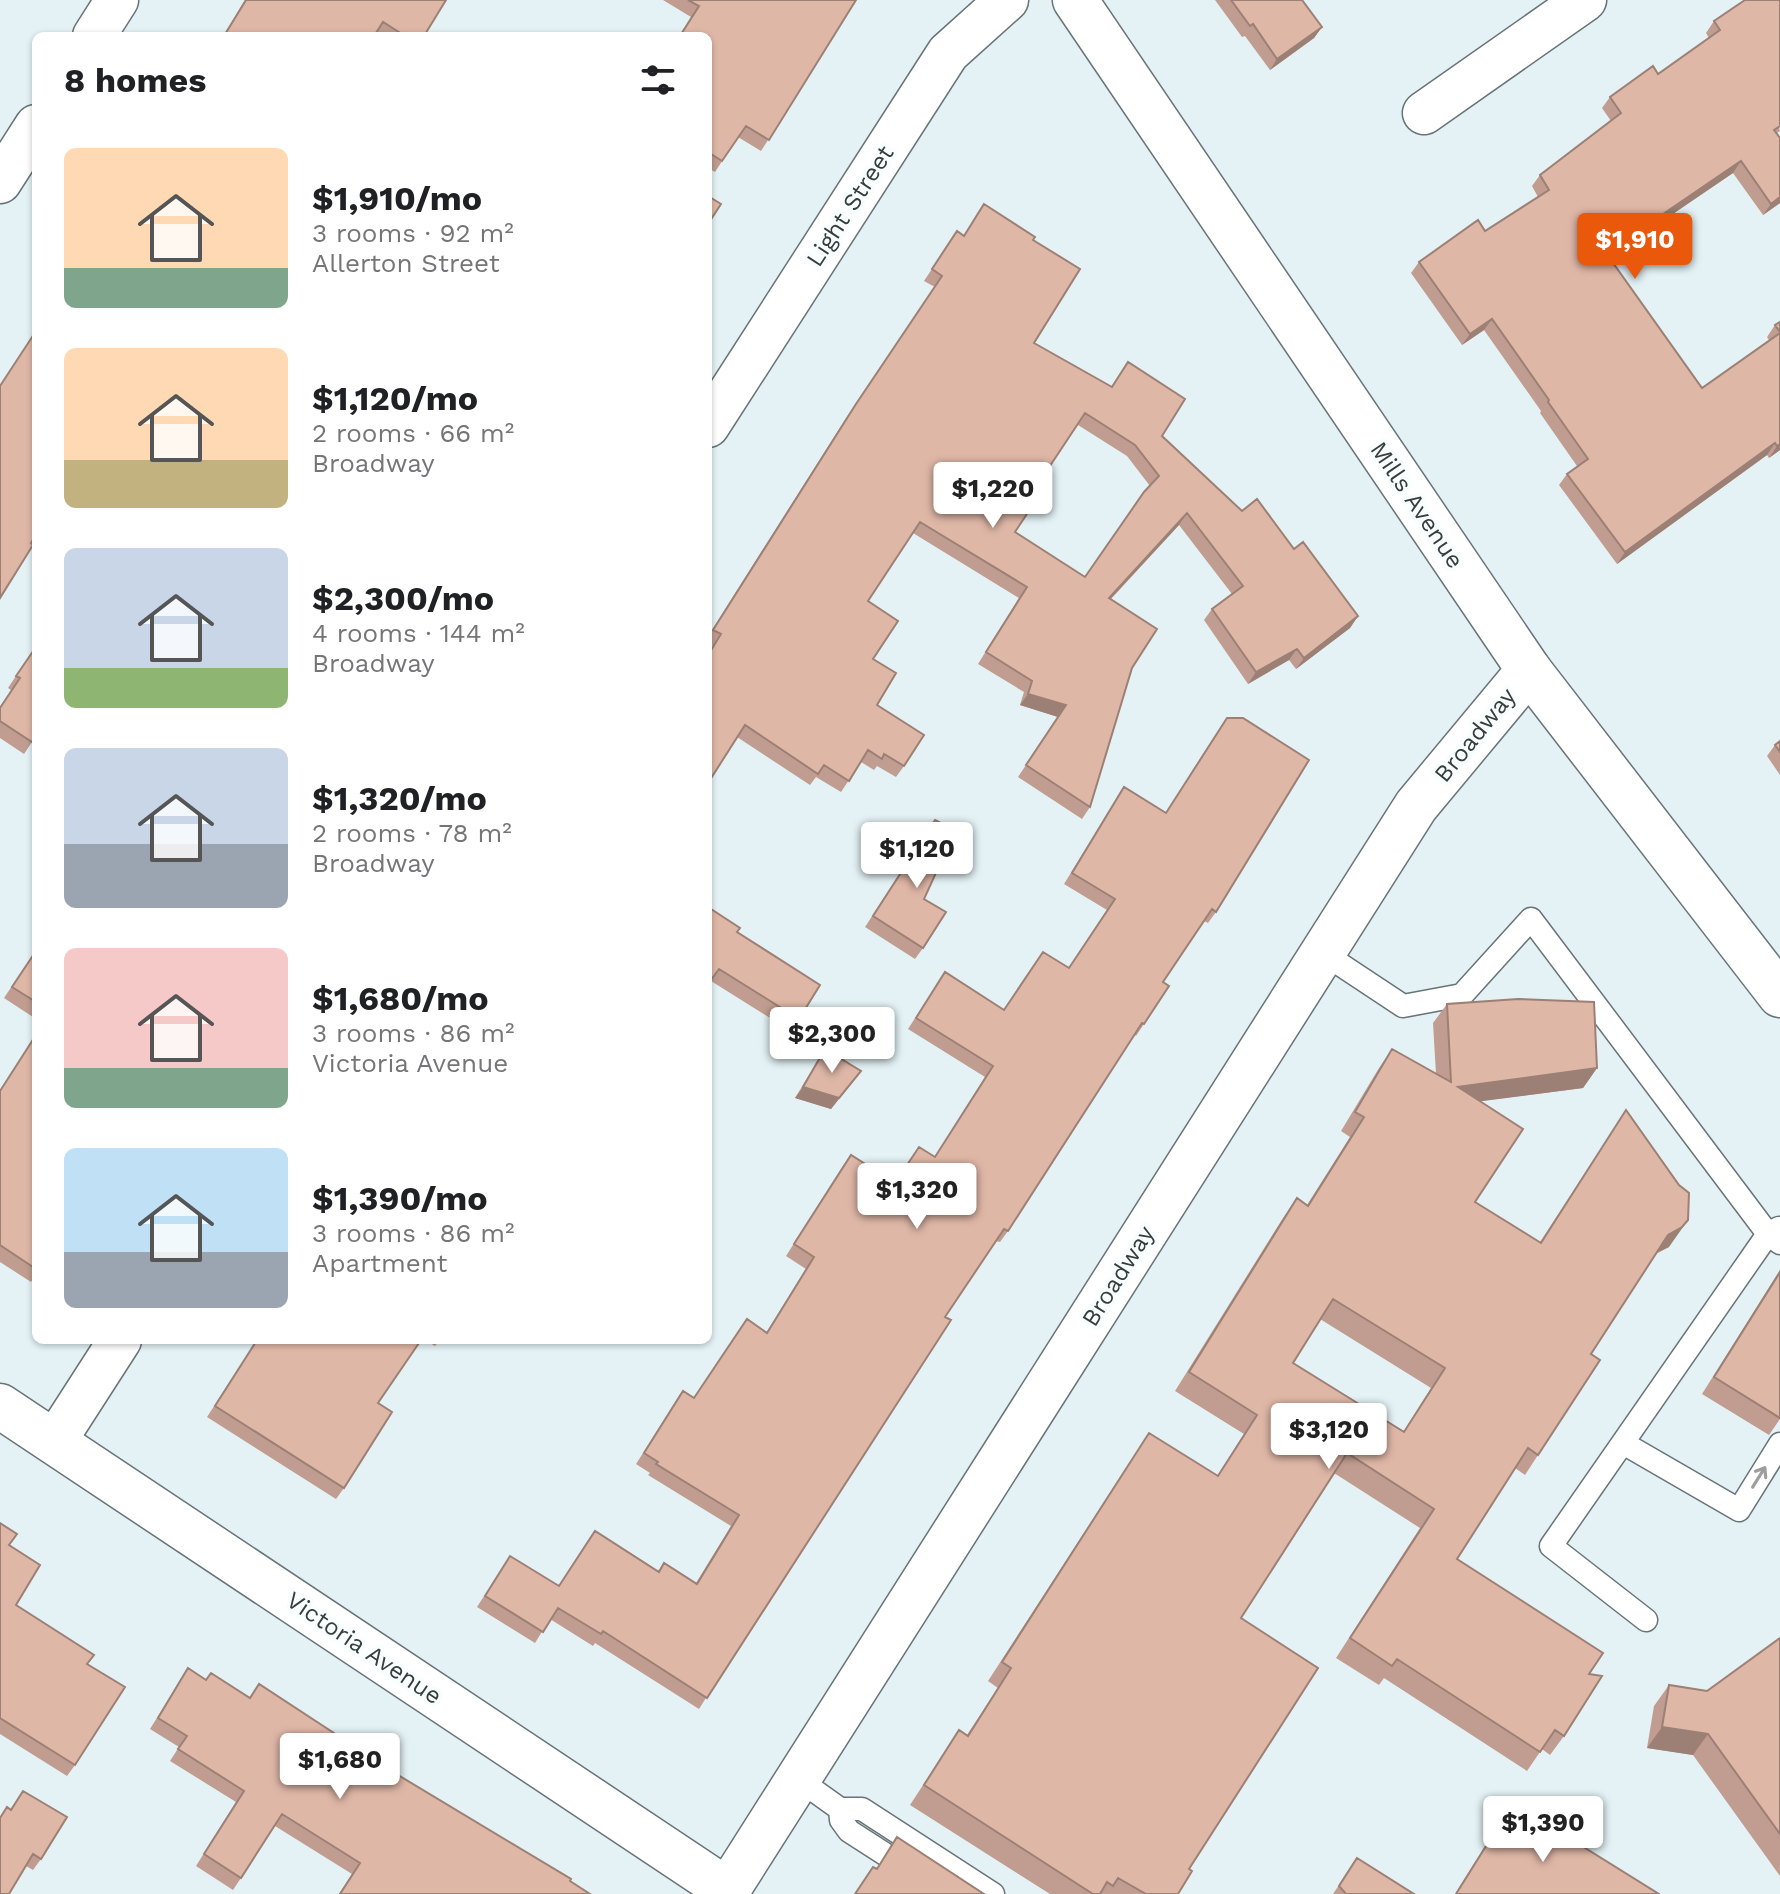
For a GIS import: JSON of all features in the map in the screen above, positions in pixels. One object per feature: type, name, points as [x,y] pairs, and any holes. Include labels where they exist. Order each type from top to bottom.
[{"type":"street","points":[[97,32],[117,0]]},
{"type":"street","name":"Light Street","points":[[712,420],[948,53],[1007,0]]},
{"type":"street","name":"Mills Avenue","points":[[1075,0],[1529,670],[1777,986]]},
{"type":"street","points":[[1424,113],[1585,0]]},
{"type":"street","points":[[0,182],[32,132]]},
{"type":"street","name":"Broadway","points":[[726,1892],[1416,806],[1529,670]]},
{"type":"street","points":[[55,1441],[117,1344]]},
{"type":"street","name":"Victoria Avenue","points":[[0,1406],[726,1892]]},
{"type":"lane","points":[[1323,953],[1403,1006],[1462,995],[1531,919],[1776,1235],[1551,1546],[1646,1620]]},
{"type":"lane","points":[[1623,1443],[1739,1510],[1780,1444]]},
{"type":"lane","points":[[798,1779],[840,1809],[862,1809],[993,1894]]},
{"type":"lane","points":[[840,1809],[841,1820],[849,1831],[947,1894]]},
{"type":"building","points":[[246,0],[446,0],[426,32],[399,32],[383,22],[377,32],[226,32]]},
{"type":"building","points":[[688,0],[856,0],[769,140],[746,126],[722,161],[712,155],[712,32],[683,32],[699,6]]},
{"type":"building","points":[[1231,0],[1302,0],[1322,27],[1277,59],[1253,24],[1250,26]]},
{"type":"building","points":[[1745,0],[1780,0],[1780,126],[1774,130],[1780,138],[1780,197],[1771,204],[1741,161],[1606,253],[1702,388],[1780,333],[1780,444],[1777,446],[1775,443],[1625,552],[1567,474],[1588,459],[1492,319],[1470,334],[1419,262],[1478,220],[1485,231],[1549,190],[1540,175],[1621,113],[1610,97],[1653,66],[1658,74],[1720,30],[1714,21]]},
{"type":"building","points":[[712,198],[721,204],[712,218]]},
{"type":"building","points":[[984,204],[1080,269],[1034,343],[1112,387],[1128,362],[1185,399],[1162,436],[1242,511],[1257,499],[1294,549],[1303,542],[1358,616],[1304,658],[1297,649],[1256,672],[1212,609],[1243,586],[1187,513],[1109,598],[1157,629],[1132,668],[1090,807],[1026,765],[1066,705],[1028,694],[1032,681],[986,652],[1027,587],[920,522],[868,601],[898,621],[873,659],[896,673],[877,705],[924,735],[904,766],[884,754],[882,759],[868,750],[849,781],[824,765],[818,774],[745,725],[712,777],[712,649],[721,634],[713,630],[856,404],[942,276],[932,269],[957,231],[964,236]],"holes":[[[1085,413],[1135,445],[1159,476],[1144,492],[1085,577],[1015,532],[1046,485],[1040,481]]]},
{"type":"building","points":[[32,337],[32,547],[0,598],[0,386]]},
{"type":"building","points":[[32,653],[32,742],[0,721],[0,708],[20,678],[16,676]]},
{"type":"building","points":[[1227,718],[1243,718],[1309,760],[1216,912],[1212,909],[1163,982],[1169,986],[1008,1231],[1004,1229],[945,1317],[951,1320],[707,1698],[603,1631],[601,1634],[558,1608],[543,1632],[485,1596],[510,1556],[559,1586],[595,1531],[659,1572],[664,1563],[697,1584],[739,1515],[656,1464],[658,1462],[644,1453],[683,1391],[694,1398],[747,1319],[767,1333],[814,1257],[794,1244],[851,1155],[895,1183],[919,1147],[935,1157],[993,1066],[916,1018],[945,972],[1004,1010],[1043,952],[1069,968],[1115,899],[1072,873],[1124,787],[1166,813]]},
{"type":"building","points":[[935,820],[955,831],[924,899],[946,912],[923,948],[873,916]]},
{"type":"building","points":[[712,910],[740,928],[737,932],[820,985],[799,1019],[719,969],[712,979]]},
{"type":"building","points":[[32,957],[32,1000],[12,987]]},
{"type":"building","points":[[1518,999],[1594,1002],[1597,1068],[1458,1087],[1523,1129],[1475,1202],[1541,1243],[1626,1110],[1679,1185],[1689,1193],[1688,1220],[1668,1235],[1591,1354],[1600,1360],[1538,1455],[1528,1448],[1457,1559],[1603,1653],[1589,1674],[1602,1676],[1564,1736],[1555,1730],[1540,1752],[1397,1659],[1392,1666],[1350,1638],[1434,1509],[1347,1453],[1241,1618],[1318,1668],[1189,1869],[1192,1871],[1178,1894],[1146,1894],[1118,1878],[1113,1886],[1107,1882],[1100,1894],[1093,1894],[924,1785],[959,1730],[968,1736],[1011,1668],[1002,1662],[1149,1433],[1218,1476],[1257,1415],[1189,1372],[1297,1198],[1308,1206],[1364,1117],[1355,1112],[1392,1049],[1451,1082],[1447,1004]],"holes":[[[1333,1299],[1445,1368],[1404,1432],[1293,1363]]]},
{"type":"building","points":[[32,1041],[32,1266],[0,1245],[0,1091]]},
{"type":"building","points":[[825,1049],[861,1071],[839,1098],[803,1087]]},
{"type":"building","points":[[1780,1272],[1780,1418],[1714,1377]]},
{"type":"building","points":[[254,1344],[418,1344],[378,1403],[392,1412],[344,1488],[215,1406]]},
{"type":"building","points":[[0,1523],[17,1534],[9,1545],[40,1565],[16,1605],[94,1655],[87,1664],[125,1687],[75,1765],[0,1718]]},
{"type":"building","points":[[1780,1638],[1780,1834],[1708,1734],[1662,1727],[1669,1685],[1707,1691]]},
{"type":"building","points":[[188,1668],[206,1680],[211,1673],[250,1698],[259,1684],[398,1775],[571,1879],[590,1894],[340,1894],[360,1863],[282,1814],[241,1878],[204,1854],[244,1791],[178,1749],[187,1736],[158,1718]]},
{"type":"building","points":[[23,1791],[67,1817],[41,1859],[33,1854],[9,1894],[0,1894],[0,1818],[7,1807],[11,1810]]},
{"type":"building","points":[[1513,1803],[1659,1894],[1456,1894]]},
{"type":"building","points":[[897,1837],[984,1894],[855,1894],[873,1867],[877,1869]]},
{"type":"building","points":[[1357,1858],[1414,1894],[1346,1894],[1339,1886]]}]
